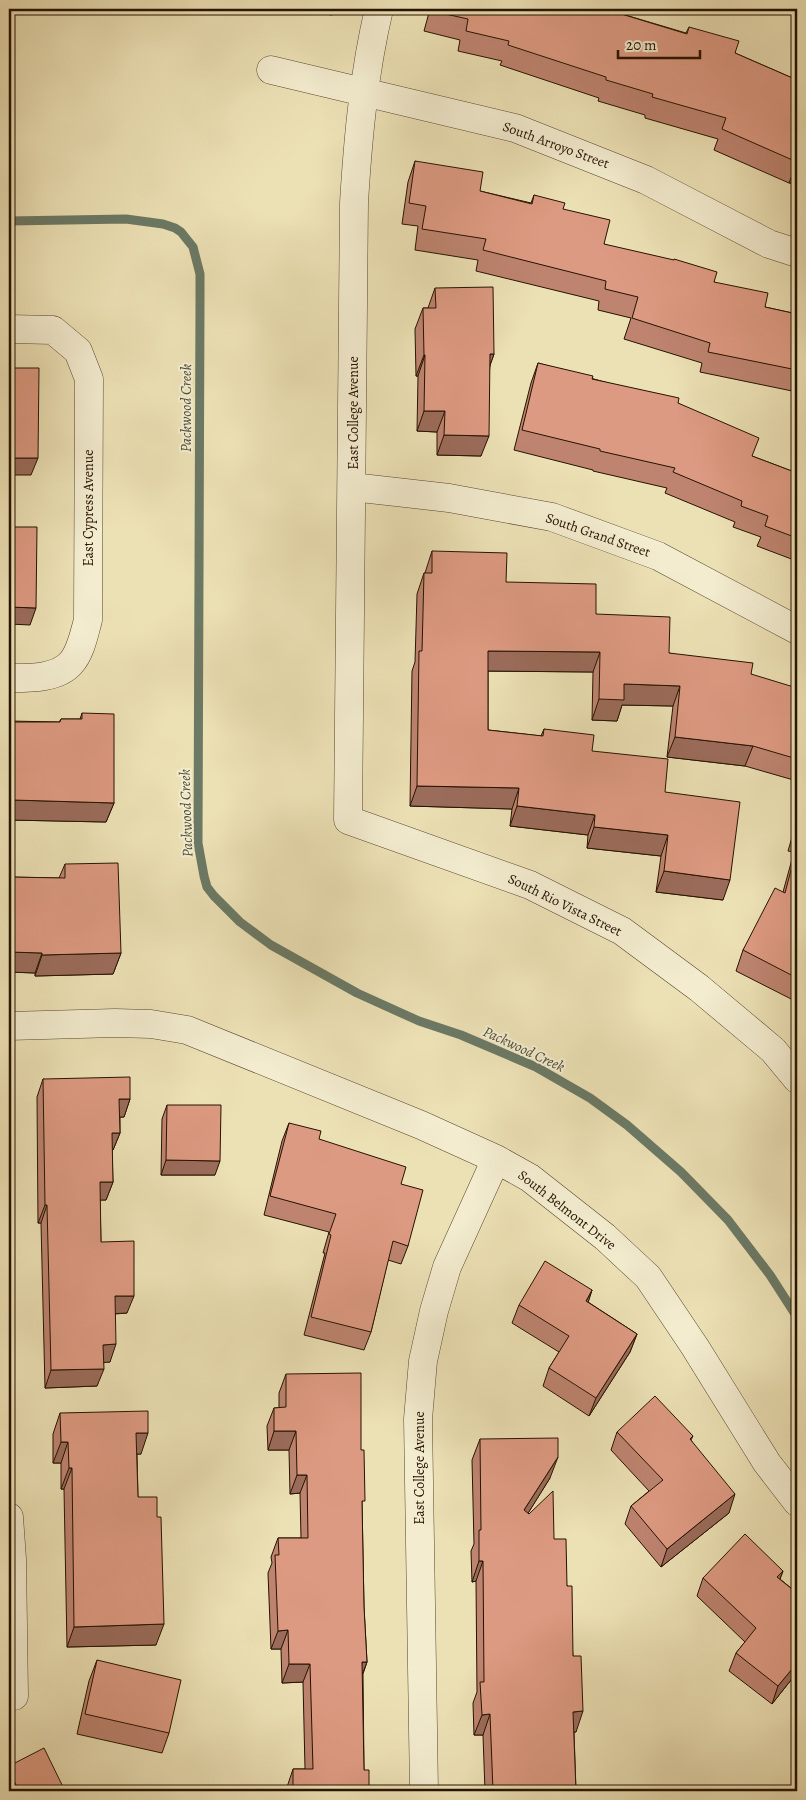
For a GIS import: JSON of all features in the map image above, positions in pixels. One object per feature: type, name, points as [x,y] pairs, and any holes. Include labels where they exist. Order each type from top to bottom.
[{"type":"street","name":"East College Avenue","points":[[348,820],[354,203],[358,132],[379,9]]},
{"type":"street","name":"South Arroyo Street","points":[[271,70],[515,128],[646,180],[769,244],[797,253]]},
{"type":"street","name":"East Cypress Avenue","points":[[9,329],[52,330],[78,351],[89,379],[88,620],[82,644],[71,664],[53,674],[29,678],[9,678]]},
{"type":"street","name":"South Grand Street","points":[[352,487],[449,498],[552,517],[658,556],[797,630]]},
{"type":"street","name":"South Rio Vista Street","points":[[348,820],[530,885],[622,931],[699,988],[773,1050],[797,1078]]},
{"type":"street","name":"South Belmont Drive","points":[[9,1026],[115,1023],[151,1024],[187,1030],[421,1126],[496,1159],[530,1178],[604,1237],[648,1277],[695,1347],[767,1463],[797,1502]]},
{"type":"street","name":"East College Avenue","points":[[424,1791],[418,1419],[422,1361],[447,1267],[496,1159]]},
{"type":"street","points":[[9,1517],[12,1559],[11,1696]]},
{"type":"building","points":[[432,9],[605,9],[687,34],[689,27],[739,41],[735,53],[797,80],[797,162],[722,129],[726,118],[652,97],[653,94],[606,80],[606,77],[508,45],[509,41],[466,31],[468,19],[432,11]]},
{"type":"building","points":[[415,161],[483,172],[480,191],[532,204],[534,195],[565,203],[563,209],[610,220],[604,244],[674,259],[717,272],[714,282],[768,293],[765,307],[797,314],[797,370],[708,352],[710,343],[632,318],[638,297],[605,289],[606,281],[483,250],[486,239],[422,229],[426,206],[409,203]]},
{"type":"building","points":[[493,287],[494,354],[490,354],[489,436],[444,435],[445,411],[424,411],[425,355],[423,308],[436,308],[435,288]]},
{"type":"building","points":[[538,363],[593,376],[592,379],[679,398],[678,403],[759,438],[752,456],[797,473],[797,538],[765,526],[768,516],[741,506],[742,501],[673,472],[675,468],[600,451],[600,449],[522,430]]},
{"type":"building","points":[[9,368],[39,368],[38,458],[9,458]]},
{"type":"building","points":[[9,527],[37,527],[36,608],[9,607]]},
{"type":"building","points":[[432,551],[507,553],[506,582],[596,584],[596,614],[670,617],[669,653],[753,663],[751,674],[797,688],[797,759],[753,746],[675,737],[680,686],[624,684],[624,700],[599,699],[600,652],[488,651],[488,730],[543,736],[544,729],[594,735],[592,751],[668,759],[665,792],[740,802],[730,880],[664,871],[668,835],[594,827],[595,815],[517,806],[519,788],[417,786],[419,651],[422,651],[424,573],[432,573]]},
{"type":"building","points":[[82,713],[114,714],[114,803],[13,800],[13,796],[9,796],[9,722],[60,722],[61,719],[82,719]]},
{"type":"building","points":[[797,847],[797,978],[743,950],[775,888],[785,893]]},
{"type":"building","points":[[118,863],[121,953],[42,955],[42,953],[9,952],[9,877],[65,878],[65,864]]},
{"type":"building","points":[[130,1077],[130,1099],[119,1099],[120,1133],[112,1133],[113,1182],[100,1182],[101,1242],[134,1241],[134,1296],[115,1296],[116,1344],[103,1345],[104,1369],[51,1370],[43,1079]]},
{"type":"building","points":[[167,1105],[221,1105],[220,1161],[166,1160]]},
{"type":"building","points":[[289,1123],[321,1131],[319,1139],[406,1167],[401,1184],[423,1190],[408,1246],[393,1241],[371,1332],[311,1317],[331,1235],[329,1234],[336,1214],[270,1196]]},
{"type":"building","points":[[545,1261],[592,1290],[586,1301],[637,1334],[596,1398],[549,1368],[569,1336],[519,1305]]},
{"type":"building","points":[[361,1373],[361,1450],[364,1450],[365,1501],[362,1501],[364,1607],[367,1662],[362,1662],[364,1770],[369,1770],[369,1791],[293,1791],[293,1769],[313,1769],[310,1664],[289,1664],[288,1630],[278,1631],[275,1555],[279,1555],[278,1538],[308,1538],[307,1475],[297,1475],[296,1431],[274,1431],[274,1408],[286,1407],[286,1374]]},
{"type":"building","points":[[655,1396],[693,1436],[690,1439],[735,1494],[667,1549],[631,1506],[663,1480],[617,1432]]},
{"type":"building","points":[[148,1411],[148,1433],[136,1433],[138,1497],[157,1497],[157,1517],[161,1517],[164,1624],[74,1627],[72,1468],[69,1468],[68,1442],[61,1442],[60,1413]]},
{"type":"building","points":[[558,1438],[558,1457],[524,1510],[529,1514],[553,1491],[554,1539],[566,1539],[567,1586],[572,1586],[573,1656],[581,1656],[583,1711],[573,1712],[576,1791],[493,1791],[490,1714],[482,1715],[480,1682],[484,1682],[483,1561],[479,1561],[479,1530],[481,1530],[480,1439]]},
{"type":"building","points":[[745,1534],[783,1571],[777,1577],[797,1593],[797,1663],[778,1686],[736,1653],[756,1628],[703,1578]]},
{"type":"building","points":[[97,1660],[181,1680],[169,1733],[85,1714]]},
{"type":"building","points":[[44,1748],[65,1791],[19,1791],[9,1771],[9,1766]]},
{"type":"waterway","name":"Packwood Creek","points":[[9,221],[126,219],[163,224],[181,232],[193,247],[200,274],[198,843],[207,887],[240,922],[271,945],[357,993],[419,1021],[461,1035],[536,1067],[590,1098],[627,1125],[681,1172],[728,1220],[770,1275],[797,1317]]}]
